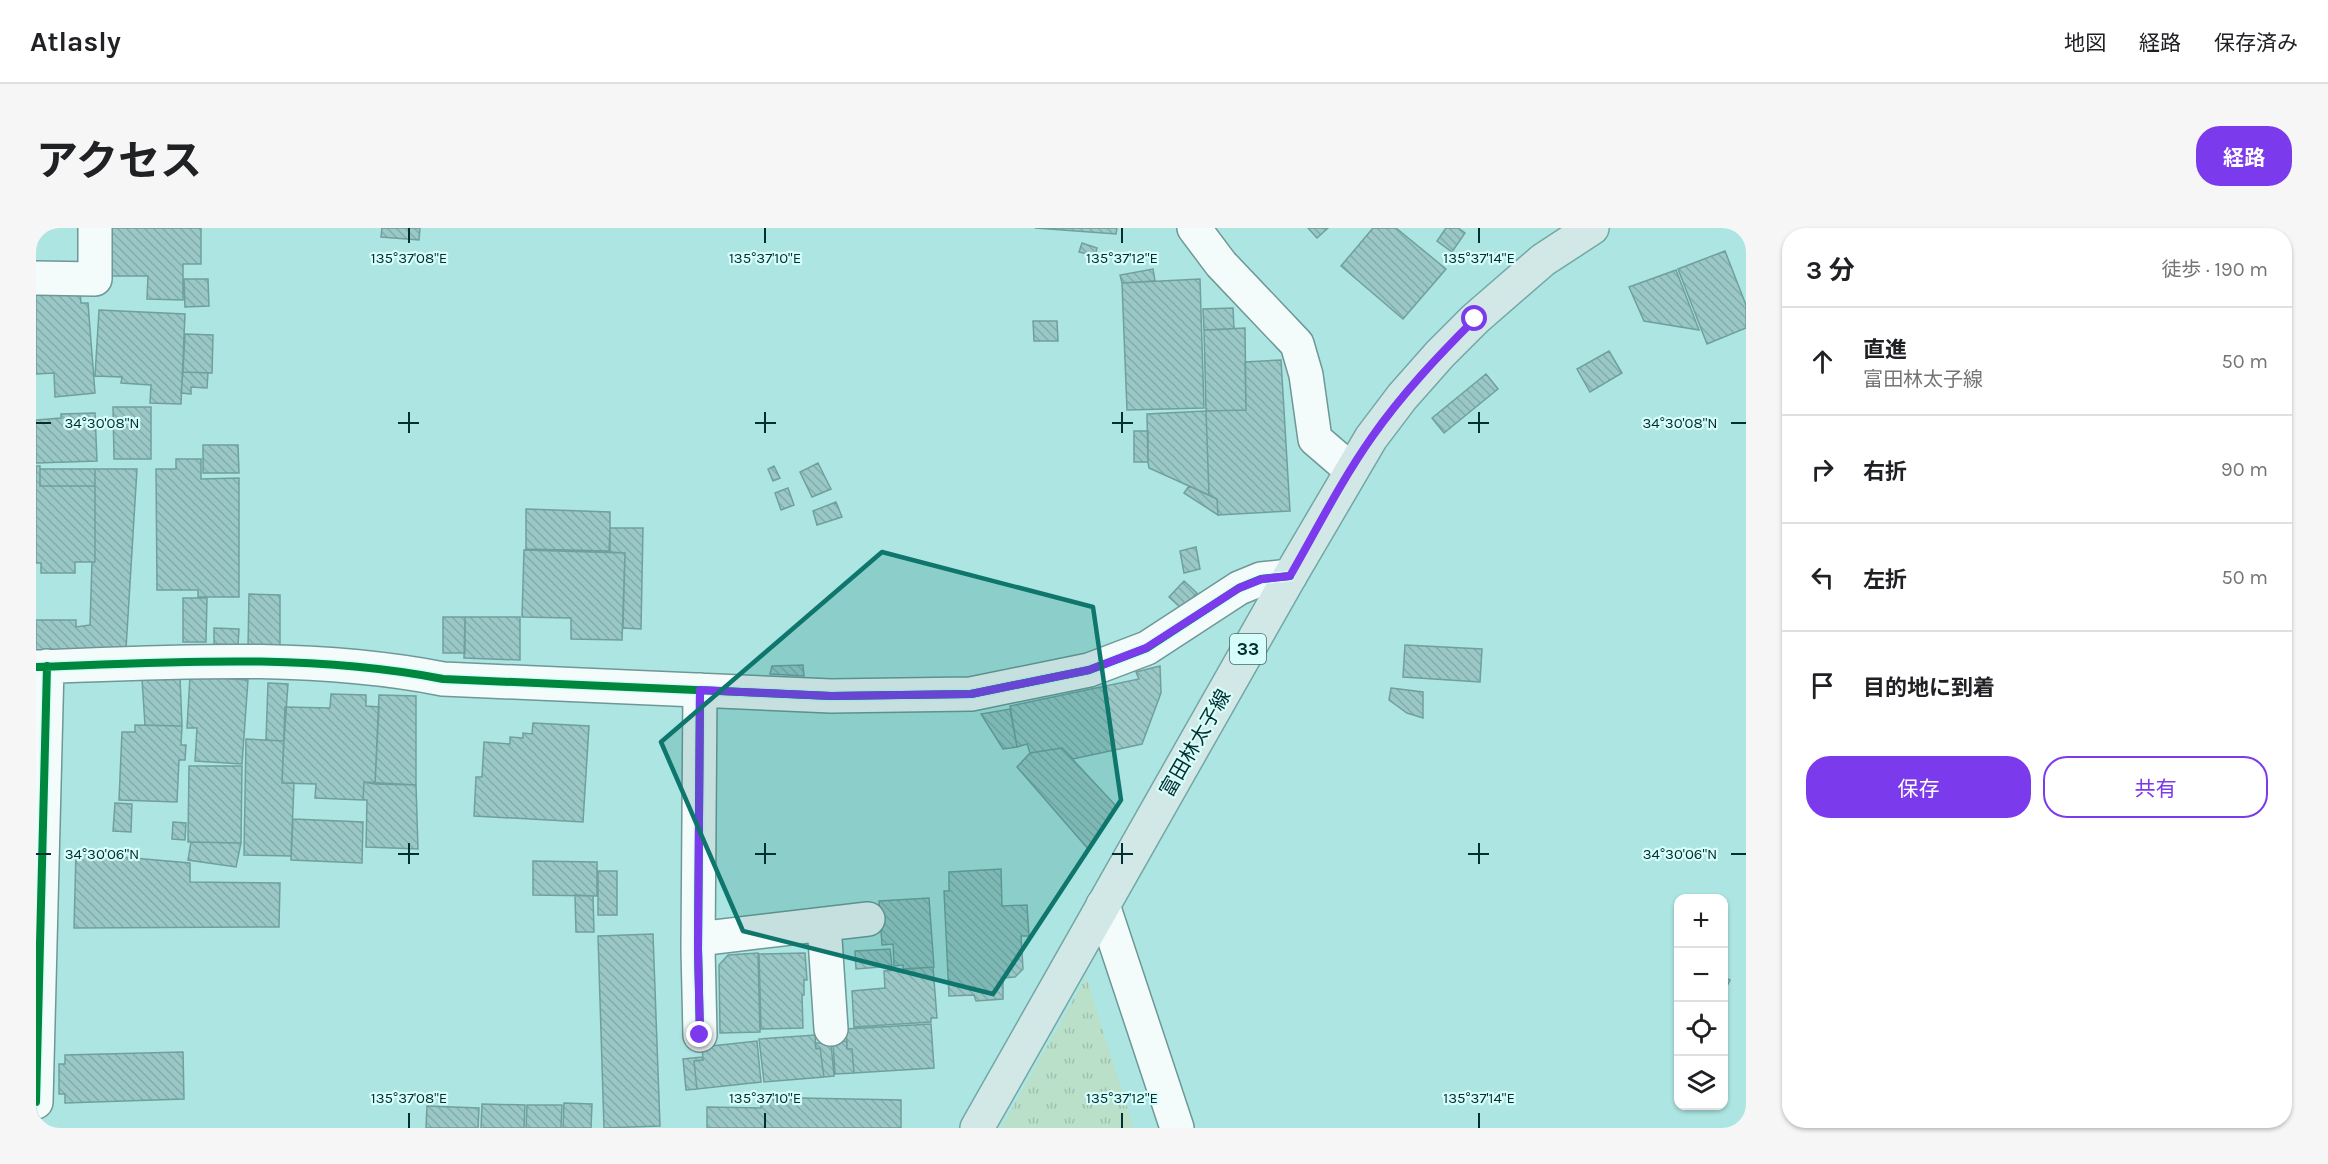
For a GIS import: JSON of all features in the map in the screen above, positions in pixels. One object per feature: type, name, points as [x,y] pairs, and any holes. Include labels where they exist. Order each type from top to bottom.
[{"type":"main road","name":"富田林太子線","points":[[977,1128],[1290,576],[1371,438],[1402,397],[1440,354],[1492,303],[1543,260],[1592,228]]},
{"type":"street","points":[[36,278],[95,279],[95,228]]},
{"type":"street","points":[[1194,228],[1221,264],[1297,344],[1306,375],[1315,439],[1351,470]]},
{"type":"street","points":[[36,1102],[42,667],[257,660],[402,671],[443,679],[831,696],[971,694],[1089,670],[1146,648],[1239,588],[1262,579],[1290,576]]},
{"type":"street","points":[[700,690],[698,939],[700,1035]]},
{"type":"street","points":[[1103,904],[1177,1128]]},
{"type":"street","points":[[698,939],[868,919]]},
{"type":"street","points":[[824,924],[831,1029]]},
{"type":"highlighted area","points":[[882,552],[1093,607],[1121,800],[993,994],[743,931],[661,742]]},
{"type":"green space","points":[[1086,977],[1134,1128],[1001,1128]]},
{"type":"building","points":[[103,228],[201,228],[201,264],[183,264],[183,300],[147,299],[148,276],[103,276]]},
{"type":"building","points":[[382,228],[420,228],[419,240],[381,237]]},
{"type":"building","points":[[1035,228],[1117,228],[1116,234]]},
{"type":"building","points":[[1308,228],[1328,228],[1317,238]]},
{"type":"building","points":[[1373,228],[1396,228],[1446,269],[1403,319],[1341,266]]},
{"type":"building","points":[[1446,228],[1458,228],[1465,233],[1452,252],[1437,241]]},
{"type":"building","points":[[1082,243],[1097,248],[1095,256],[1079,252]]},
{"type":"building","points":[[1725,251],[1746,305],[1746,328],[1707,344],[1678,269]]},
{"type":"building","points":[[1153,269],[1155,281],[1122,283],[1120,275]]},
{"type":"building","points":[[1676,270],[1699,330],[1644,321],[1629,287]]},
{"type":"building","points":[[184,279],[208,279],[209,306],[185,307]]},
{"type":"building","points":[[1200,279],[1204,408],[1127,410],[1122,283]]},
{"type":"building","points":[[80,292],[81,303],[88,303],[95,393],[55,397],[54,373],[36,374],[36,294]]},
{"type":"building","points":[[1233,308],[1234,329],[1204,330],[1203,309]]},
{"type":"building","points":[[99,310],[185,314],[181,404],[150,403],[151,385],[121,383],[122,377],[95,376]]},
{"type":"building","points":[[1033,321],[1057,321],[1058,341],[1034,341]]},
{"type":"building","points":[[1245,328],[1246,410],[1206,411],[1204,330]]},
{"type":"building","points":[[185,334],[213,335],[212,373],[183,372]]},
{"type":"building","points":[[1609,351],[1622,373],[1590,392],[1577,369]]},
{"type":"building","points":[[1281,360],[1290,511],[1218,515],[1217,499],[1209,495],[1206,411],[1246,410],[1245,362]]},
{"type":"building","points":[[183,372],[208,373],[207,388],[191,387],[191,394],[181,393]]},
{"type":"building","points":[[1486,374],[1498,389],[1444,433],[1432,418]]},
{"type":"building","points":[[113,407],[151,407],[151,459],[114,459]]},
{"type":"building","points":[[1206,411],[1209,495],[1149,468],[1148,462],[1147,414]]},
{"type":"building","points":[[95,413],[97,461],[36,463],[36,420],[61,418],[61,414]]},
{"type":"building","points":[[1134,431],[1148,431],[1148,462],[1134,462]]},
{"type":"building","points":[[203,445],[238,445],[239,473],[203,473]]},
{"type":"building","points":[[176,459],[201,459],[201,479],[239,478],[239,597],[198,597],[198,590],[157,590],[156,469],[176,469]]},
{"type":"building","points":[[818,463],[831,489],[812,497],[800,472]]},
{"type":"building","points":[[36,466],[40,466],[40,486],[95,486],[95,562],[75,562],[75,573],[41,573],[41,563],[36,563]]},
{"type":"building","points":[[774,466],[780,478],[773,481],[768,469]]},
{"type":"building","points":[[40,469],[95,469],[95,486],[40,486]]},
{"type":"building","points":[[95,469],[137,469],[126,649],[36,654],[36,620],[76,620],[76,627],[90,625],[92,562],[95,562]]},
{"type":"building","points":[[1189,486],[1217,499],[1218,515],[1184,493]]},
{"type":"building","points":[[788,488],[794,505],[781,510],[775,493]]},
{"type":"building","points":[[836,502],[842,517],[817,525],[813,511]]},
{"type":"building","points":[[526,509],[610,512],[610,551],[526,549]]},
{"type":"building","points":[[610,528],[643,528],[641,629],[623,628],[625,553],[609,552]]},
{"type":"building","points":[[1196,547],[1200,569],[1184,573],[1180,551]]},
{"type":"building","points":[[524,550],[625,553],[622,640],[571,639],[571,618],[522,617]]},
{"type":"building","points":[[1184,581],[1197,593],[1182,609],[1169,597]]},
{"type":"building","points":[[249,594],[280,595],[280,648],[248,648]]},
{"type":"building","points":[[183,598],[207,598],[206,642],[183,642]]},
{"type":"building","points":[[443,617],[465,617],[465,653],[443,653]]},
{"type":"building","points":[[465,617],[520,617],[520,660],[464,658]]},
{"type":"building","points":[[214,628],[239,629],[238,645],[214,644]]},
{"type":"building","points":[[1405,645],[1482,649],[1480,682],[1403,677]]},
{"type":"building","points":[[803,665],[804,676],[770,674],[772,666]]},
{"type":"building","points":[[1160,666],[1161,693],[1142,744],[1073,759],[1062,748],[1030,753],[1027,744],[1017,747],[1010,706],[1139,679],[1136,672]]},
{"type":"building","points":[[190,676],[248,680],[242,764],[195,761],[197,728],[187,728]]},
{"type":"building","points":[[180,677],[182,726],[145,725],[142,679]]},
{"type":"building","points":[[268,683],[288,684],[284,741],[266,740]]},
{"type":"building","points":[[1391,688],[1423,692],[1423,718],[1407,713],[1389,700]]},
{"type":"building","points":[[331,694],[366,695],[366,706],[379,707],[375,784],[364,782],[363,800],[315,798],[316,784],[282,783],[285,707],[330,708]]},
{"type":"building","points":[[379,695],[416,696],[416,785],[375,784]]},
{"type":"building","points":[[1010,709],[1017,747],[1003,749],[981,714]]},
{"type":"building","points":[[533,723],[589,726],[583,822],[474,816],[476,777],[482,777],[484,742],[510,744],[510,737],[523,738],[523,733],[532,734]]},
{"type":"building","points":[[135,725],[182,726],[181,745],[186,745],[185,760],[179,760],[177,802],[119,800],[122,732],[135,732]]},
{"type":"building","points":[[246,739],[284,741],[282,783],[294,783],[291,856],[244,855]]},
{"type":"building","points":[[1062,748],[1117,807],[1089,850],[1017,767],[1030,753]]},
{"type":"building","points":[[189,766],[242,766],[241,843],[188,842]]},
{"type":"building","points":[[364,782],[416,785],[418,849],[366,847],[367,800],[363,800]]},
{"type":"building","points":[[115,803],[132,804],[131,832],[113,831]]},
{"type":"building","points":[[293,819],[363,822],[362,863],[291,860]]},
{"type":"building","points":[[173,822],[186,823],[185,840],[172,839]]},
{"type":"building","points":[[191,842],[241,843],[236,867],[188,860]]},
{"type":"building","points":[[76,853],[190,863],[190,882],[280,883],[279,927],[74,928]]},
{"type":"building","points":[[533,861],[597,862],[597,896],[533,895]]},
{"type":"building","points":[[1001,869],[1002,906],[1027,905],[1029,936],[1021,936],[1023,969],[1015,977],[1003,978],[1003,999],[976,1001],[974,995],[949,996],[944,891],[949,891],[949,872]]},
{"type":"building","points":[[598,871],[617,871],[617,915],[598,915]]},
{"type":"building","points":[[575,895],[593,896],[594,932],[576,932]]},
{"type":"building","points":[[929,898],[934,967],[903,969],[903,965],[894,966],[893,944],[882,945],[879,901]]},
{"type":"building","points":[[653,934],[660,1126],[604,1128],[598,936]]},
{"type":"building","points":[[890,949],[892,966],[856,969],[855,951]]},
{"type":"building","points":[[758,953],[760,1032],[720,1033],[719,965],[728,955]]},
{"type":"building","points":[[805,953],[807,980],[804,980],[804,995],[802,995],[803,1028],[761,1029],[759,954]]},
{"type":"building","points":[[933,967],[937,1018],[931,1018],[931,1022],[854,1027],[852,991],[885,988],[884,971]]},
{"type":"building","points":[[931,1024],[934,1068],[854,1073],[852,1049],[847,1049],[846,1029]]},
{"type":"building","points":[[815,1035],[816,1049],[820,1048],[824,1077],[764,1082],[759,1039]]},
{"type":"building","points":[[757,1041],[761,1082],[697,1089],[694,1061],[703,1060],[702,1047]]},
{"type":"building","points":[[847,1041],[847,1049],[852,1049],[854,1073],[835,1074],[833,1043]]},
{"type":"building","points":[[815,1043],[831,1043],[834,1076],[824,1077],[820,1048],[816,1049]]},
{"type":"building","points":[[183,1052],[184,1099],[65,1103],[65,1094],[59,1094],[59,1064],[65,1064],[65,1055]]},
{"type":"building","points":[[702,1057],[703,1060],[694,1061],[697,1089],[686,1090],[683,1059]]},
{"type":"building","points":[[800,1098],[901,1100],[901,1128],[707,1128],[707,1107],[761,1108],[761,1099],[800,1100]]},
{"type":"building","points":[[564,1103],[592,1104],[591,1128],[563,1128]]},
{"type":"building","points":[[482,1104],[525,1105],[524,1128],[481,1128]]},
{"type":"building","points":[[527,1105],[562,1105],[561,1128],[526,1128]]},
{"type":"building","points":[[427,1106],[479,1108],[478,1128],[426,1128]]},
{"type":"cycle path","points":[[36,667],[189,662],[291,662],[342,665],[443,679],[831,696],[971,694],[1089,670],[1147,648],[1239,588],[1261,579],[1290,576]]},
{"type":"cycle path","points":[[36,1102],[47,666]]},
{"type":"cycle path","points":[[700,690],[698,949],[700,1035]]},
{"type":"route","points":[[700,1035],[698,949],[700,690],[831,696],[971,694],[1089,670],[1146,648],[1239,588],[1262,579],[1290,576],[1371,438],[1402,397],[1475,319]]}]
